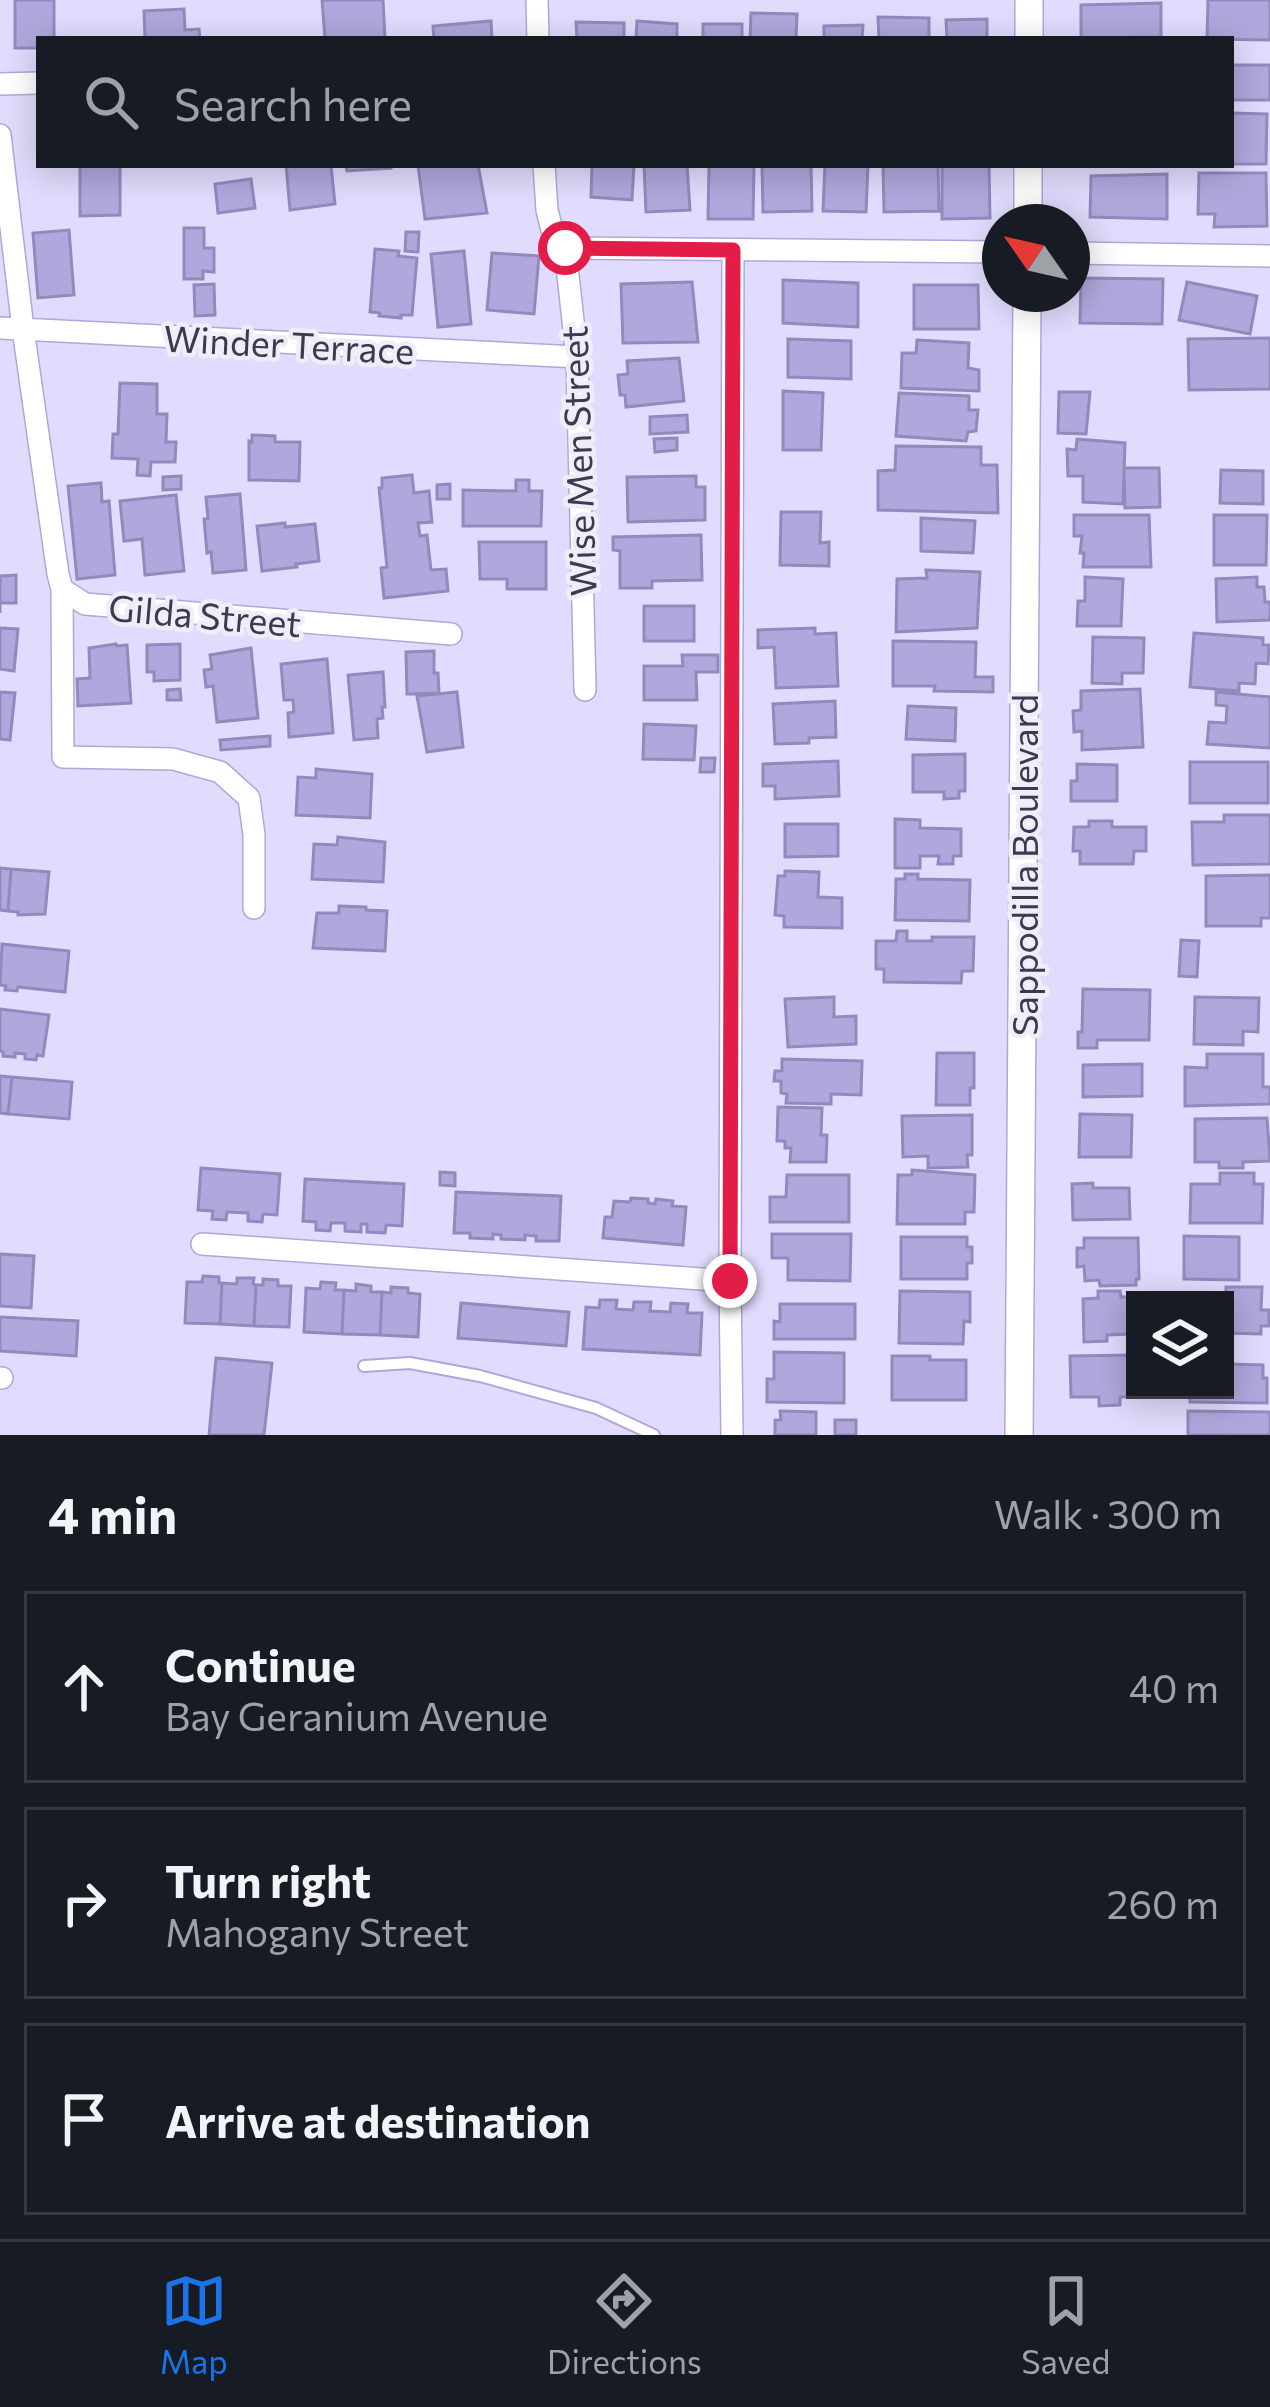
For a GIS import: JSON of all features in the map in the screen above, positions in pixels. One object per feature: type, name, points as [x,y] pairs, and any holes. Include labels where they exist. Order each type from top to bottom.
[{"type":"street","points":[[537,0],[538,36]]},
{"type":"street","points":[[1029,0],[1029,36]]},
{"type":"street","points":[[0,83],[36,83]]},
{"type":"street","name":"Gilda Street","points":[[0,135],[11,328],[62,589],[85,604],[451,634]]},
{"type":"street","name":"Wise Men Street","points":[[544,168],[552,230],[565,248],[577,357],[585,690]]},
{"type":"street","points":[[1028,168],[1028,204]]},
{"type":"street","points":[[565,248],[982,252]]},
{"type":"street","points":[[732,1435],[733,250]]},
{"type":"street","points":[[1090,253],[1270,256]]},
{"type":"street","name":"Sappodilla Boulevard","points":[[1019,1435],[1027,312]]},
{"type":"street","name":"Winder Terrace","points":[[11,328],[577,357]]},
{"type":"street","points":[[62,589],[63,757],[173,759],[220,772],[249,798],[254,908]]},
{"type":"street","points":[[202,1244],[730,1281]]},
{"type":"lane","points":[[364,1366],[410,1363],[480,1376],[596,1408],[654,1435]]},
{"type":"building","points":[[15,0],[54,0],[54,36],[36,36],[36,48],[15,48]]},
{"type":"building","points":[[322,0],[383,0],[385,36],[325,36]]},
{"type":"building","points":[[1208,0],[1270,0],[1270,40],[1207,36]]},
{"type":"building","points":[[1161,3],[1161,36],[1081,36],[1081,5]]},
{"type":"building","points":[[184,9],[185,30],[199,29],[200,36],[145,36],[144,11]]},
{"type":"building","points":[[751,13],[797,14],[796,36],[750,36]]},
{"type":"building","points":[[878,17],[929,18],[929,36],[879,36]]},
{"type":"building","points":[[987,19],[987,36],[947,36],[946,20]]},
{"type":"building","points":[[491,21],[492,36],[434,36],[433,26]]},
{"type":"building","points":[[637,21],[677,24],[677,36],[636,36]]},
{"type":"building","points":[[576,22],[624,23],[624,36],[577,36]]},
{"type":"building","points":[[703,24],[742,24],[742,36],[703,36]]},
{"type":"building","points":[[863,25],[862,36],[824,36],[824,26]]},
{"type":"building","points":[[1234,65],[1270,65],[1270,100],[1234,100]]},
{"type":"building","points":[[1234,113],[1267,114],[1266,164],[1234,164]]},
{"type":"building","points":[[80,168],[120,168],[120,215],[80,216]]},
{"type":"building","points":[[286,168],[331,168],[335,204],[290,210]]},
{"type":"building","points":[[418,168],[479,168],[487,213],[425,219]]},
{"type":"building","points":[[592,168],[634,168],[632,200],[591,197]]},
{"type":"building","points":[[644,168],[687,168],[690,210],[646,212]]},
{"type":"building","points":[[709,168],[754,168],[753,219],[708,219]]},
{"type":"building","points":[[762,168],[811,168],[812,211],[763,212]]},
{"type":"building","points":[[825,168],[868,168],[866,212],[823,211]]},
{"type":"building","points":[[883,168],[938,168],[939,211],[884,212]]},
{"type":"building","points":[[942,168],[989,168],[990,204],[982,204],[982,218],[942,219]]},
{"type":"building","points":[[1199,173],[1266,173],[1267,226],[1214,227],[1215,214],[1198,214]]},
{"type":"building","points":[[1167,174],[1167,219],[1090,217],[1091,176]]},
{"type":"building","points":[[251,179],[255,208],[218,213],[215,184]]},
{"type":"building","points":[[184,228],[204,228],[204,248],[214,248],[214,272],[203,271],[203,279],[184,279]]},
{"type":"building","points":[[69,230],[74,295],[38,298],[33,233]]},
{"type":"building","points":[[406,232],[419,232],[418,252],[405,251]]},
{"type":"building","points":[[375,249],[417,258],[412,315],[401,318],[370,312]]},
{"type":"building","points":[[464,251],[471,324],[438,327],[431,254]]},
{"type":"building","points":[[492,253],[539,256],[534,314],[487,310]]},
{"type":"building","points":[[1090,278],[1163,279],[1162,324],[1080,323],[1080,312],[1090,312]]},
{"type":"building","points":[[783,280],[858,283],[858,327],[783,323]]},
{"type":"building","points":[[692,282],[698,342],[623,343],[621,284]]},
{"type":"building","points":[[1187,282],[1257,296],[1250,334],[1179,320]]},
{"type":"building","points":[[214,284],[215,315],[195,316],[194,285]]},
{"type":"building","points":[[914,285],[978,285],[979,329],[914,329]]},
{"type":"building","points":[[1270,338],[1270,389],[1189,390],[1188,339]]},
{"type":"building","points":[[788,339],[851,341],[851,379],[788,377]]},
{"type":"building","points":[[917,340],[969,343],[968,368],[979,370],[979,391],[901,388],[902,353],[916,353]]},
{"type":"building","points":[[679,358],[684,401],[626,407],[618,375],[628,374],[627,361]]},
{"type":"building","points":[[120,383],[157,384],[157,414],[167,414],[166,442],[176,442],[175,462],[151,462],[150,476],[137,475],[138,459],[112,458]]},
{"type":"building","points":[[783,391],[823,393],[821,450],[783,450]]},
{"type":"building","points":[[1059,392],[1090,392],[1086,434],[1058,433]]},
{"type":"building","points":[[899,393],[969,396],[969,410],[978,410],[976,431],[968,432],[966,441],[896,436]]},
{"type":"building","points":[[687,415],[688,432],[650,434],[650,417]]},
{"type":"building","points":[[252,435],[275,436],[275,442],[300,442],[299,481],[249,480]]},
{"type":"building","points":[[677,438],[677,450],[655,452],[654,439]]},
{"type":"building","points":[[1077,439],[1125,443],[1123,504],[1083,502],[1083,476],[1068,476],[1067,449],[1076,450]]},
{"type":"building","points":[[896,446],[981,447],[981,465],[997,465],[998,513],[878,510],[878,471],[895,470]]},
{"type":"building","points":[[1124,468],[1159,468],[1160,507],[1125,508]]},
{"type":"building","points":[[1221,470],[1263,471],[1263,504],[1220,503]]},
{"type":"building","points":[[412,475],[414,493],[429,491],[432,522],[418,523],[420,536],[427,535],[431,570],[446,569],[448,591],[384,598],[381,568],[387,567],[379,488],[382,478]]},
{"type":"building","points":[[181,476],[181,489],[163,490],[163,477]]},
{"type":"building","points":[[696,476],[696,487],[705,487],[705,520],[628,522],[627,477]]},
{"type":"building","points":[[516,480],[529,480],[529,491],[542,491],[541,526],[463,526],[463,490],[516,491]]},
{"type":"building","points":[[101,483],[102,502],[109,501],[115,575],[77,579],[68,486]]},
{"type":"building","points":[[450,484],[450,499],[437,499],[437,485]]},
{"type":"building","points":[[240,494],[246,570],[213,573],[211,552],[207,553],[206,497]]},
{"type":"building","points":[[176,495],[184,571],[145,575],[142,539],[124,541],[120,501]]},
{"type":"building","points":[[781,512],[821,512],[820,543],[829,542],[829,566],[780,565]]},
{"type":"building","points":[[1074,515],[1149,515],[1151,567],[1083,567],[1082,536],[1074,536]]},
{"type":"building","points":[[1214,515],[1267,515],[1266,565],[1214,565]]},
{"type":"building","points":[[921,518],[975,521],[973,553],[921,551]]},
{"type":"building","points":[[285,523],[285,527],[315,524],[319,561],[262,571],[257,526]]},
{"type":"building","points":[[701,535],[702,580],[652,581],[652,588],[620,588],[620,551],[613,550],[613,537]]},
{"type":"building","points":[[479,542],[546,542],[546,589],[507,589],[507,579],[480,579]]},
{"type":"building","points":[[926,570],[980,572],[977,628],[896,632],[897,579],[927,578]]},
{"type":"building","points":[[16,575],[16,603],[0,603],[0,576]]},
{"type":"building","points":[[1085,577],[1123,579],[1121,626],[1077,626],[1078,601],[1085,601]]},
{"type":"building","points":[[1257,577],[1257,587],[1264,587],[1265,602],[1270,602],[1270,620],[1217,622],[1216,579]]},
{"type":"building","points":[[644,606],[694,606],[694,641],[644,641]]},
{"type":"building","points":[[0,628],[18,629],[14,671],[0,669]]},
{"type":"building","points":[[815,628],[815,634],[836,633],[838,686],[776,688],[774,647],[758,648],[758,630]]},
{"type":"building","points":[[1194,633],[1263,638],[1263,645],[1269,645],[1268,664],[1256,663],[1255,684],[1239,683],[1239,691],[1190,687]]},
{"type":"building","points":[[1093,637],[1144,638],[1143,673],[1122,673],[1122,684],[1092,683]]},
{"type":"building","points":[[893,641],[976,642],[975,677],[993,677],[993,692],[893,686]]},
{"type":"building","points":[[180,644],[180,680],[154,681],[154,672],[147,672],[147,645]]},
{"type":"building","points":[[127,645],[131,703],[78,706],[77,679],[90,678],[89,648]]},
{"type":"building","points":[[251,648],[258,718],[217,722],[213,686],[206,687],[204,670],[212,669],[210,655]]},
{"type":"building","points":[[434,651],[439,693],[407,694],[406,652]]},
{"type":"building","points":[[682,655],[718,655],[718,672],[696,672],[697,700],[644,700],[644,666],[683,666]]},
{"type":"building","points":[[327,659],[333,733],[289,737],[293,700],[284,700],[281,664]]},
{"type":"building","points":[[383,672],[385,707],[383,718],[377,719],[378,738],[354,740],[348,675]]},
{"type":"building","points":[[180,689],[181,700],[167,700],[167,690]]},
{"type":"building","points":[[1140,689],[1143,747],[1082,750],[1082,731],[1074,732],[1073,711],[1081,710],[1081,691]]},
{"type":"building","points":[[0,692],[15,693],[10,740],[0,739]]},
{"type":"building","points":[[457,692],[463,747],[427,752],[417,696]]},
{"type":"building","points":[[1216,692],[1270,697],[1270,748],[1207,744],[1209,722],[1226,723],[1227,706],[1216,705]]},
{"type":"building","points":[[835,701],[836,737],[775,744],[773,704]]},
{"type":"building","points":[[908,706],[956,708],[955,741],[906,739]]},
{"type":"building","points":[[644,724],[696,726],[694,760],[643,759]]},
{"type":"building","points":[[270,736],[270,746],[221,750],[220,740]]},
{"type":"building","points":[[965,754],[965,791],[959,791],[959,798],[944,799],[944,792],[913,792],[913,755]]},
{"type":"building","points":[[701,758],[715,758],[714,772],[700,772]]},
{"type":"building","points":[[838,761],[839,796],[775,799],[775,786],[763,786],[763,764]]},
{"type":"building","points":[[1190,762],[1268,762],[1268,803],[1190,803]]},
{"type":"building","points":[[1077,764],[1117,765],[1117,801],[1071,801]]},
{"type":"building","points":[[316,769],[372,774],[370,818],[296,815],[298,777],[316,778]]},
{"type":"building","points":[[1224,815],[1270,815],[1270,864],[1193,865],[1192,822],[1224,822]]},
{"type":"building","points":[[895,819],[920,820],[920,828],[961,829],[961,856],[953,856],[953,864],[938,864],[939,856],[920,856],[920,868],[895,868]]},
{"type":"building","points":[[1089,821],[1146,827],[1146,851],[1134,851],[1133,864],[1080,864],[1080,851],[1073,851],[1074,827],[1089,827]]},
{"type":"building","points":[[785,824],[838,824],[838,856],[785,857]]},
{"type":"building","points":[[338,837],[385,842],[383,882],[312,879],[314,844],[337,845]]},
{"type":"building","points":[[0,868],[11,869],[8,911],[0,910]]},
{"type":"building","points":[[11,869],[49,872],[45,914],[8,911]]},
{"type":"building","points":[[785,871],[819,872],[818,897],[842,898],[842,928],[784,927],[784,916],[775,915],[778,876],[785,876]]},
{"type":"building","points":[[905,874],[918,874],[918,879],[970,880],[969,921],[895,920],[896,879],[905,879]]},
{"type":"building","points":[[1270,875],[1270,918],[1261,918],[1261,926],[1206,926],[1206,876]]},
{"type":"building","points":[[339,906],[387,911],[385,951],[313,948],[317,913],[339,913]]},
{"type":"building","points":[[897,931],[907,931],[907,941],[974,937],[973,971],[962,971],[961,983],[884,982],[884,969],[876,969],[876,941],[896,941]]},
{"type":"building","points":[[1181,940],[1199,941],[1197,977],[1179,976]]},
{"type":"building","points":[[2,944],[69,951],[65,992],[5,990],[0,985]]},
{"type":"building","points":[[1083,989],[1150,990],[1149,1040],[1097,1040],[1097,1048],[1078,1048]]},
{"type":"building","points":[[834,997],[834,1017],[856,1016],[856,1044],[788,1047],[785,999]]},
{"type":"building","points":[[1195,997],[1259,998],[1258,1032],[1243,1031],[1243,1045],[1194,1044]]},
{"type":"building","points":[[0,1009],[49,1015],[43,1056],[37,1055],[36,1060],[25,1059],[25,1054],[3,1056]]},
{"type":"building","points":[[937,1053],[974,1053],[970,1105],[936,1105]]},
{"type":"building","points":[[1207,1054],[1263,1054],[1263,1087],[1270,1087],[1270,1104],[1185,1106],[1185,1067],[1207,1068]]},
{"type":"building","points":[[782,1059],[862,1061],[861,1095],[831,1094],[831,1104],[786,1103],[781,1081],[774,1081],[775,1071],[782,1071]]},
{"type":"building","points":[[1142,1064],[1142,1096],[1083,1097],[1083,1065]]},
{"type":"building","points":[[0,1076],[12,1077],[8,1114],[0,1113]]},
{"type":"building","points":[[12,1077],[72,1082],[69,1119],[8,1114]]},
{"type":"building","points":[[778,1107],[822,1108],[826,1162],[790,1162],[791,1148],[777,1141]]},
{"type":"building","points":[[1080,1114],[1132,1115],[1131,1157],[1079,1157]]},
{"type":"building","points":[[972,1115],[968,1167],[928,1168],[928,1156],[903,1157],[902,1116]]},
{"type":"building","points":[[1267,1118],[1270,1161],[1243,1162],[1243,1168],[1195,1162],[1195,1119]]},
{"type":"building","points":[[201,1168],[280,1174],[277,1215],[263,1214],[262,1222],[248,1221],[248,1213],[227,1212],[226,1220],[212,1219],[213,1211],[198,1210]]},
{"type":"building","points":[[912,1170],[975,1175],[974,1212],[965,1212],[965,1224],[897,1224],[898,1175],[912,1175]]},
{"type":"building","points":[[440,1172],[455,1173],[455,1186],[440,1185]]},
{"type":"building","points":[[1220,1173],[1254,1173],[1254,1184],[1263,1184],[1262,1223],[1190,1223],[1191,1184],[1220,1184]]},
{"type":"building","points":[[787,1175],[849,1175],[849,1222],[770,1222],[770,1197],[786,1197]]},
{"type":"building","points":[[305,1179],[404,1184],[402,1226],[386,1225],[385,1233],[367,1232],[367,1224],[361,1224],[361,1232],[345,1231],[345,1223],[331,1223],[330,1231],[316,1230],[316,1222],[303,1221]]},
{"type":"building","points":[[1093,1183],[1093,1188],[1129,1188],[1130,1219],[1073,1220],[1072,1184]]},
{"type":"building","points":[[456,1192],[561,1196],[559,1241],[536,1241],[536,1236],[525,1235],[525,1240],[493,1234],[493,1239],[470,1238],[470,1233],[454,1233]]},
{"type":"building","points":[[631,1198],[655,1204],[656,1199],[673,1201],[672,1206],[686,1207],[683,1245],[603,1238],[605,1217],[612,1217],[614,1201],[630,1202]]},
{"type":"building","points":[[772,1234],[851,1234],[850,1281],[788,1280],[788,1258],[772,1258]]},
{"type":"building","points":[[1184,1236],[1239,1237],[1239,1280],[1184,1279]]},
{"type":"building","points":[[901,1237],[967,1237],[972,1263],[967,1263],[967,1279],[901,1279]]},
{"type":"building","points":[[1084,1238],[1138,1238],[1136,1285],[1100,1286],[1099,1280],[1085,1281],[1084,1266],[1077,1267],[1077,1248],[1084,1248]]},
{"type":"building","points":[[0,1254],[34,1256],[31,1308],[0,1306]]},
{"type":"building","points":[[203,1276],[219,1277],[222,1283],[220,1324],[185,1323],[187,1282],[202,1282]]},
{"type":"building","points":[[237,1278],[254,1278],[254,1326],[220,1324],[222,1283],[237,1284]]},
{"type":"building","points":[[263,1279],[291,1286],[289,1327],[254,1326],[256,1285],[263,1285]]},
{"type":"building","points":[[321,1282],[336,1283],[335,1290],[344,1290],[342,1334],[304,1332],[306,1288],[320,1289]]},
{"type":"building","points":[[356,1284],[382,1292],[380,1335],[342,1334],[344,1290],[356,1291]]},
{"type":"building","points":[[391,1287],[420,1294],[418,1337],[380,1335],[382,1292],[391,1293]]},
{"type":"building","points":[[1226,1287],[1262,1287],[1261,1310],[1269,1310],[1269,1326],[1261,1326],[1261,1334],[1234,1333],[1234,1291]]},
{"type":"building","points":[[900,1291],[970,1292],[970,1322],[964,1321],[963,1344],[899,1343]]},
{"type":"building","points":[[1098,1291],[1120,1291],[1126,1297],[1126,1334],[1084,1342],[1083,1299],[1098,1298]]},
{"type":"building","points":[[600,1300],[617,1300],[616,1309],[633,1310],[634,1302],[651,1302],[650,1311],[670,1312],[671,1303],[688,1304],[687,1313],[702,1313],[700,1355],[583,1349],[586,1307],[599,1308]]},
{"type":"building","points":[[461,1303],[569,1312],[566,1346],[458,1338]]},
{"type":"building","points":[[780,1304],[855,1304],[855,1339],[774,1339]]},
{"type":"building","points":[[0,1317],[78,1321],[76,1356],[0,1351]]},
{"type":"building","points":[[774,1352],[844,1353],[844,1403],[767,1402],[767,1379],[774,1379]]},
{"type":"building","points":[[1126,1355],[1126,1397],[1120,1397],[1120,1405],[1099,1406],[1099,1397],[1071,1397],[1070,1356]]},
{"type":"building","points":[[892,1356],[966,1360],[966,1400],[892,1400]]},
{"type":"building","points":[[216,1358],[272,1363],[264,1435],[209,1435]]},
{"type":"building","points":[[1234,1364],[1263,1365],[1267,1403],[1190,1402],[1234,1399]]},
{"type":"building","points":[[780,1411],[816,1412],[816,1435],[775,1435]]},
{"type":"building","points":[[1188,1411],[1270,1412],[1270,1435],[1188,1435]]},
{"type":"building","points":[[835,1420],[856,1420],[856,1435],[835,1435]]},
{"type":"route","points":[[565,248],[733,250],[730,1281]]}]
